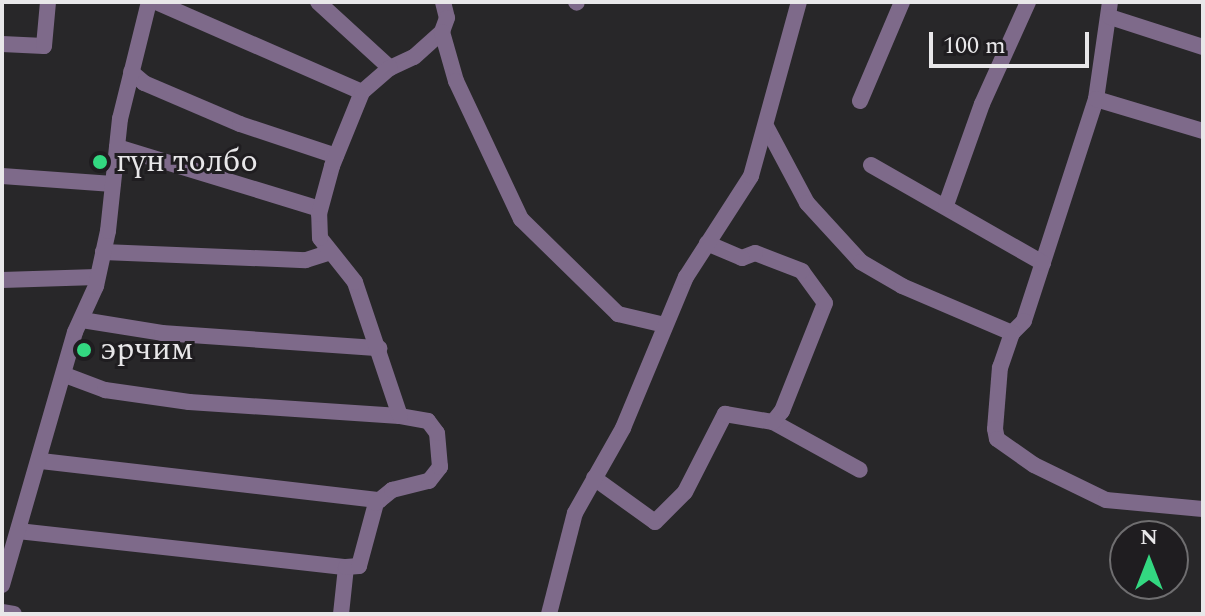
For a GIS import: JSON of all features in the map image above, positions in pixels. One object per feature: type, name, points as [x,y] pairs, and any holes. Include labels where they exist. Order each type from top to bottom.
[{"type":"street","points":[[2,44],[44,46],[48,2]]},
{"type":"street","points":[[2,585],[97,277],[131,72],[149,2]]},
{"type":"street","points":[[156,2],[362,92]]},
{"type":"street","points":[[318,2],[390,68]]},
{"type":"street","points":[[400,416],[355,282],[320,238],[320,209],[336,156],[362,92],[390,68],[414,57],[442,32],[447,18],[443,2]]},
{"type":"street","points":[[549,614],[562,547],[594,478],[628,418],[665,325],[707,243],[745,188],[767,128],[799,2]]},
{"type":"street","points":[[860,101],[902,2]]},
{"type":"street","points":[[946,205],[982,104],[1028,2]]},
{"type":"street","points":[[1203,47],[1110,9],[1096,99],[1024,321],[1012,333],[1000,367],[997,439],[1034,465],[1106,500],[1203,509]]},
{"type":"street","points":[[442,32],[467,109],[521,219],[618,314],[665,325]]},
{"type":"street","points":[[131,72],[144,83],[240,124],[336,156]]},
{"type":"street","points":[[1096,99],[1203,131]]},
{"type":"street","points":[[767,128],[814,213],[861,262],[902,286],[1012,333]]},
{"type":"street","points":[[117,147],[320,209]]},
{"type":"street","points":[[871,165],[1043,263]]},
{"type":"street","points":[[2,176],[113,184]]},
{"type":"street","points":[[707,243],[742,258],[755,253],[802,271],[825,303],[823,320],[773,422]]},
{"type":"street","points":[[103,252],[306,260],[330,252]]},
{"type":"street","points":[[2,280],[97,277]]},
{"type":"street","points":[[82,320],[162,333],[379,348]]},
{"type":"street","points":[[18,531],[359,566],[380,500],[392,490],[429,481],[440,467],[437,433],[428,421],[400,416],[189,402],[105,390],[65,375]]},
{"type":"street","points":[[594,478],[655,522],[685,492],[725,414],[773,422],[860,470]]},
{"type":"street","points":[[41,461],[380,500]]},
{"type":"street","points":[[341,614],[346,567]]},
{"type":"street","points":[[2,612],[14,614]]},
{"type":"place","name":"гүн толбо","points":[[100,162]]},
{"type":"place","name":"эрчим","points":[[84,350]]}]
